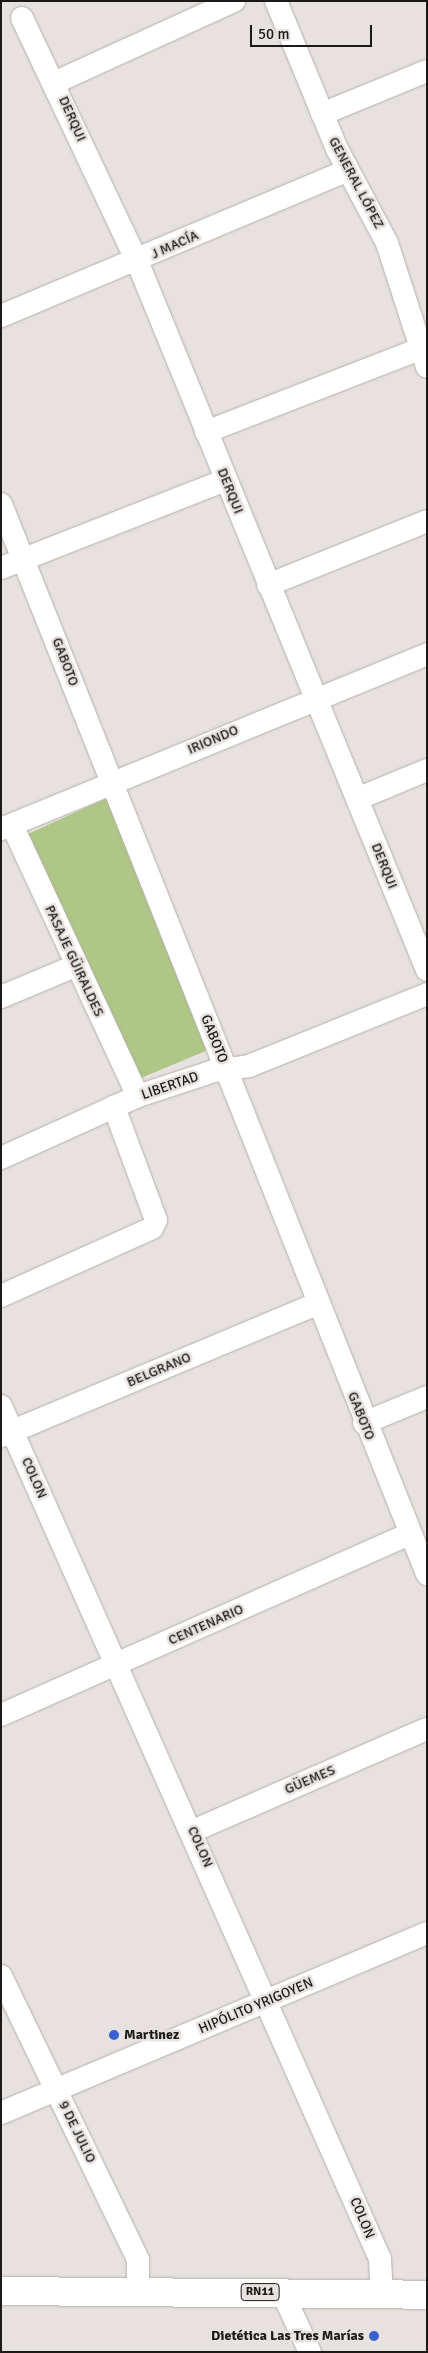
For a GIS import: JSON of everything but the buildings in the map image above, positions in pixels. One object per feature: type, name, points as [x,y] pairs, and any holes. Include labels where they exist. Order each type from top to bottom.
[{"type":"main road","name":"RN11","points":[[1,2291],[427,2294]]},
{"type":"street","points":[[56,82],[234,1]]},
{"type":"street","name":"GENERAL LÓPEZ","points":[[276,1],[322,114],[348,170],[387,243],[419,309],[423,358]]},
{"type":"street","name":"DERQUI","points":[[22,18],[56,82],[137,261],[427,970]]},
{"type":"street","points":[[322,114],[427,71]]},
{"type":"street","name":"J MACÍA","points":[[3,312],[137,261],[348,170]]},
{"type":"street","points":[[206,432],[423,358]]},
{"type":"street","points":[[1,568],[226,480]]},
{"type":"street","name":"GABOTO","points":[[1,504],[25,558],[364,1423],[427,1574]]},
{"type":"street","points":[[268,585],[427,521]]},
{"type":"street","name":"IRIONDO","points":[[7,827],[315,698],[427,654]]},
{"type":"street","points":[[357,799],[427,770]]},
{"type":"street","name":"PASAJE GÜIRALDES","points":[[7,827],[138,1096]]},
{"type":"street","points":[[1,997],[75,966]]},
{"type":"street","name":"LIBERTAD","points":[[1,1158],[138,1096],[226,1069],[249,1066],[427,994]]},
{"type":"street","points":[[1,1296],[152,1228],[156,1220],[114,1107]]},
{"type":"street","name":"BELGRANO","points":[[7,1434],[317,1304]]},
{"type":"street","points":[[364,1423],[427,1397]]},
{"type":"street","name":"COLON","points":[[1,1406],[7,1434],[118,1664],[380,2259],[382,2294]]},
{"type":"street","name":"CENTENARIO","points":[[1,1715],[410,1534]]},
{"type":"street","name":"GÜEMES","points":[[193,1831],[427,1729]]},
{"type":"street","name":"HIPÓLITO YRIGOYEN","points":[[1,2113],[427,1933]]},
{"type":"street","name":"9 DE JULIO","points":[[1,1976],[138,2260],[138,2292]]},
{"type":"street","points":[[282,2292],[310,2352]]},
{"type":"green space","points":[[107,798],[208,1050],[141,1078],[28,834]]},
{"type":"place","name":"Martinez","points":[[114,2035]]},
{"type":"place","name":"Dietética Las Tres Marías","points":[[374,2336]]}]
